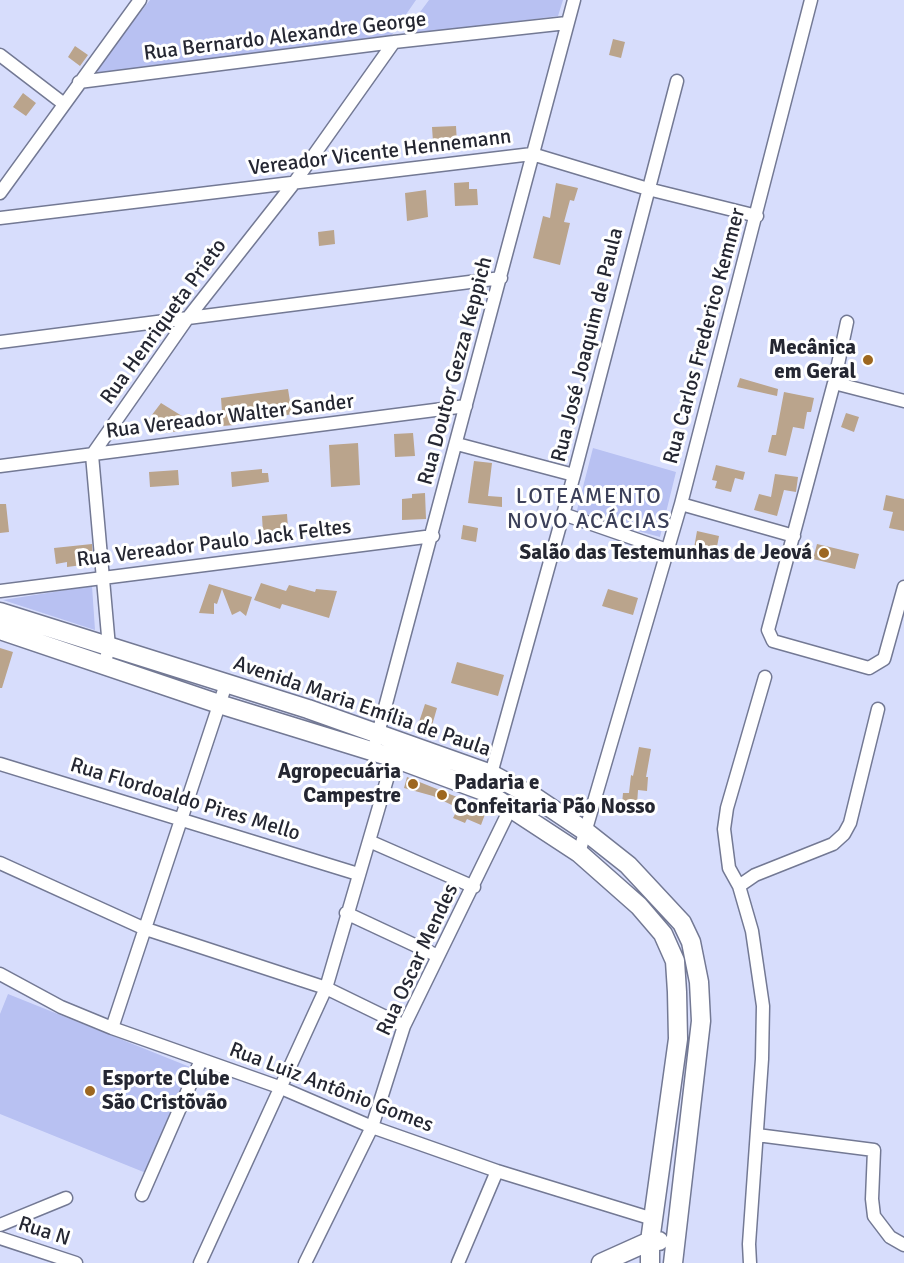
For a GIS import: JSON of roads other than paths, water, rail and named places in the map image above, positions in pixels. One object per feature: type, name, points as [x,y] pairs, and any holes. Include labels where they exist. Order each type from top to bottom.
[{"type":"main road","name":"Avenida Maria Emília de Paula","points":[[0,612],[378,734],[396,750],[536,798],[585,831],[628,865],[669,906],[691,942],[699,982],[700,1021],[673,1263]]},
{"type":"main road","name":"Avenida Maria Emília de Paula","points":[[0,630],[219,704],[372,752],[396,750]]},
{"type":"main road","name":"Avenida Maria Emília de Paula","points":[[489,783],[512,807],[579,853],[639,906],[663,934],[675,962],[678,1039],[650,1241],[650,1263]]},
{"type":"main road","points":[[601,1263],[650,1241],[676,1239]]},
{"type":"street","name":"Rua Doutor Gezza Keppich","points":[[372,752],[433,536],[574,0]]},
{"type":"street","name":"Rua Carlos Frederico Kemmer","points":[[579,853],[681,504],[811,0]]},
{"type":"street","points":[[0,193],[136,1]]},
{"type":"street","name":"Rua Bernardo Alexandre George","points":[[79,82],[394,42],[567,23]]},
{"type":"street","name":"Rua Henriqueta Prieto","points":[[92,455],[187,319],[294,183],[394,42]]},
{"type":"street","points":[[0,55],[64,104]]},
{"type":"street","name":"Rua José Joaquim de Paula","points":[[489,783],[574,475],[677,81]]},
{"type":"street","name":"Vereador Vicente Hennemann","points":[[0,218],[532,154],[648,189],[757,216]]},
{"type":"street","points":[[0,342],[501,278]]},
{"type":"street","points":[[847,322],[834,383],[768,630],[773,641],[869,668],[884,659],[904,587]]},
{"type":"street","points":[[834,383],[904,400]]},
{"type":"street","name":"Rua Vereador Walter Sander","points":[[0,466],[466,406]]},
{"type":"street","points":[[457,444],[574,475]]},
{"type":"street","points":[[92,455],[105,577],[109,647],[104,666]]},
{"type":"street","points":[[681,504],[794,536]]},
{"type":"street","points":[[563,514],[667,550]]},
{"type":"street","name":"Rua Vereador Paulo Jack Feltes","points":[[0,591],[433,536]]},
{"type":"street","points":[[750,1263],[749,1244],[763,1006],[757,954],[739,886],[729,868],[724,829],[727,808],[765,677]]},
{"type":"street","points":[[112,1028],[143,928],[226,684]]},
{"type":"street","points":[[739,886],[755,875],[832,844],[844,834],[850,823],[878,710]]},
{"type":"street","points":[[200,1263],[279,1086],[326,988],[346,913],[396,750]]},
{"type":"street","name":"Rua Flordoaldo Pires Mello","points":[[0,764],[358,874]]},
{"type":"street","name":"Rua Oscar Mendes","points":[[305,1263],[372,1127],[404,1026],[512,807]]},
{"type":"street","points":[[369,841],[474,887]]},
{"type":"street","points":[[0,862],[143,928],[326,988],[404,1026]]},
{"type":"street","points":[[346,913],[438,956]]},
{"type":"street","name":"Rua Luiz Antônio Gomes","points":[[1,977],[61,1007],[112,1028],[279,1086],[372,1127],[497,1171],[653,1219]]},
{"type":"street","points":[[142,1195],[201,1060]]},
{"type":"street","points":[[757,1135],[874,1150],[872,1199],[874,1216],[890,1237],[904,1245]]},
{"type":"street","points":[[458,1263],[497,1171]]},
{"type":"street","points":[[0,1225],[66,1198]]},
{"type":"street","name":"Rua N","points":[[0,1238],[76,1263]]},
{"type":"place","name":"Mecânica em Geral","points":[[868,360]]},
{"type":"place","name":"Salão das Testemunhas de Jeová","points":[[824,553]]},
{"type":"place","name":"Agropecuária Campestre","points":[[413,784]]},
{"type":"place","name":"Padaria e Confeitaria Pão Nosso","points":[[442,795]]},
{"type":"place","name":"Esporte Clube São Cristõvão","points":[[90,1091]]},
{"type":"district","name":"LOTEAMENTO NOVO ACÁCIAS","points":[[589,510]]}]
